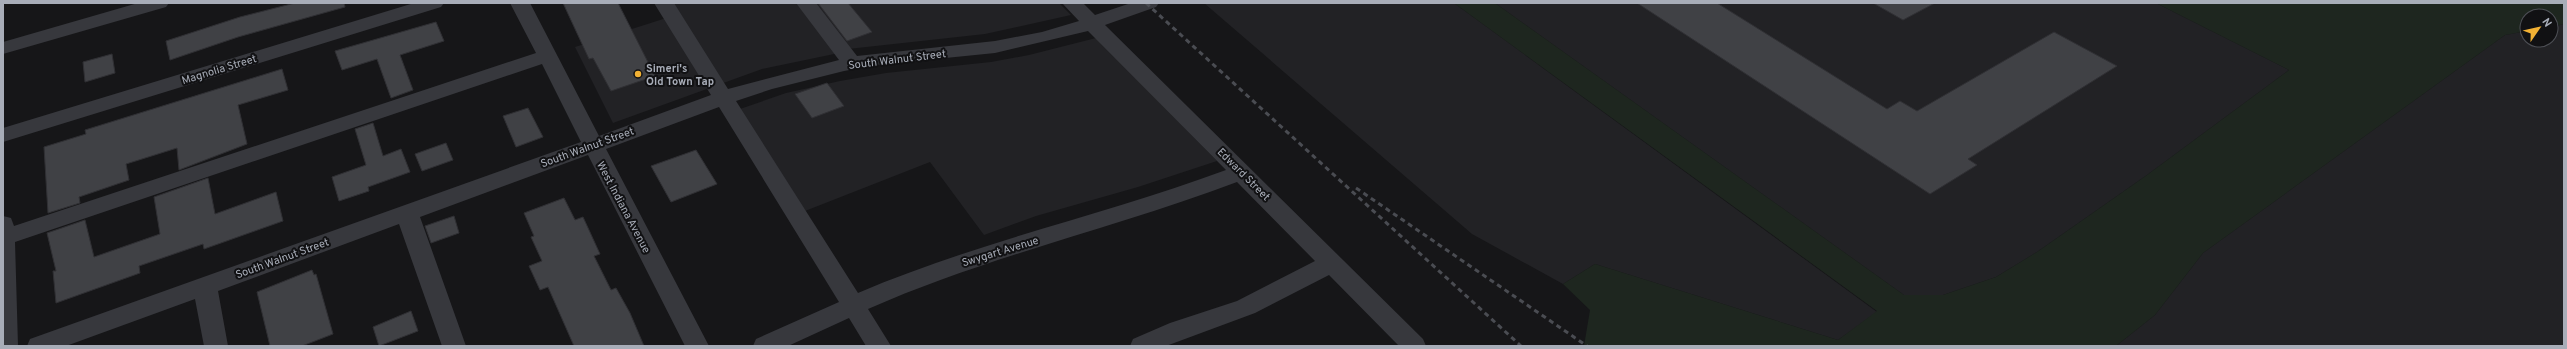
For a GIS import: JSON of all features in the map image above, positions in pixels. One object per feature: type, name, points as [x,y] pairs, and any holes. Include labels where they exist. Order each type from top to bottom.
[{"type":"street","points":[[3,48],[159,3]]},
{"type":"street","name":"Magnolia Street","points":[[3,135],[434,3]]},
{"type":"street","name":"West Indiana Avenue","points":[[520,3],[592,146],[697,346]]},
{"type":"street","points":[[664,3],[879,346]]},
{"type":"street","points":[[806,3],[853,64]]},
{"type":"street","name":"Edward Street","points":[[1072,3],[1414,346]]},
{"type":"street","name":"South Walnut Street","points":[[39,346],[724,98],[809,72],[853,64],[995,48],[1059,34],[1149,3]]},
{"type":"street","points":[[3,238],[547,56]]},
{"type":"street","name":"Swygart Avenue","points":[[765,346],[854,306],[954,265],[1134,211],[1242,172]]},
{"type":"street","points":[[407,213],[454,346]]},
{"type":"street","points":[[3,224],[6,346]]},
{"type":"street","points":[[1142,346],[1246,307],[1332,263]]},
{"type":"street","points":[[205,286],[216,346]]},
{"type":"shaded area","points":[[673,3],[801,3],[839,53],[762,69],[613,123],[575,47],[679,14]]},
{"type":"shaded area","points":[[813,3],[1059,3],[1071,15],[985,34],[848,49]]},
{"type":"shaded area","points":[[1204,3],[1454,3],[1877,312],[1838,340],[1595,264],[1563,284],[1472,234]]},
{"type":"shaded area","points":[[1454,3],[1495,3],[1904,295],[1943,295],[1996,277],[2037,252],[2147,175],[2289,70],[2156,3],[2564,3],[2564,24],[2559,25],[2559,8],[2519,8],[2519,32],[2505,35],[2203,253],[2155,315],[2116,346],[1584,346],[1590,310],[1563,284],[1595,264],[1838,340],[1877,311]]},
{"type":"shaded area","points":[[1495,3],[2156,3],[2289,70],[2147,175],[2037,252],[1996,277],[1943,295],[1904,295]]},
{"type":"shaded area","points":[[2564,24],[2564,346],[2116,346],[2155,315],[2203,253],[2505,35],[2519,32],[2519,48],[2559,48],[2559,25]]},
{"type":"shaded area","points":[[1096,38],[1217,161],[1138,187],[1036,216],[984,235],[930,162],[805,211],[740,109],[786,93],[840,81],[886,73],[991,62],[1029,55]]},
{"type":"building","points":[[295,3],[344,3],[345,7],[238,37],[170,60],[166,41],[240,17]]},
{"type":"building","points":[[563,3],[618,3],[655,76],[611,91],[593,58],[589,59]]},
{"type":"building","points":[[818,3],[848,3],[872,32],[847,41]]},
{"type":"building","points":[[1637,3],[1717,3],[1887,109],[1900,101],[1917,111],[2054,32],[2117,66],[1968,159],[1977,165],[1930,194]]},
{"type":"building","points":[[1873,3],[1935,3],[1903,20]]},
{"type":"building","points":[[436,22],[444,41],[400,55],[413,90],[391,98],[377,59],[342,70],[335,51]]},
{"type":"building","points":[[112,54],[115,73],[85,82],[83,62]]},
{"type":"building","points":[[282,69],[288,90],[238,105],[247,144],[179,170],[177,148],[126,164],[129,180],[79,197],[80,203],[48,213],[44,147],[86,134],[85,130]]},
{"type":"building","points":[[827,83],[844,106],[812,118],[795,94]]},
{"type":"building","points":[[528,108],[543,137],[516,147],[503,116]]},
{"type":"building","points":[[373,123],[383,156],[401,149],[410,172],[368,187],[369,191],[339,201],[332,177],[366,165],[355,129]]},
{"type":"building","points":[[446,143],[453,160],[422,171],[415,154]]},
{"type":"building","points":[[696,150],[717,184],[671,202],[651,166]]},
{"type":"building","points":[[208,178],[215,214],[276,192],[283,221],[204,249],[203,244],[139,266],[140,273],[56,303],[53,271],[56,271],[47,233],[85,220],[94,257],[160,234],[154,197]]},
{"type":"building","points":[[564,198],[575,220],[583,217],[600,254],[594,256],[611,290],[616,288],[630,313],[644,346],[574,346],[548,287],[540,290],[529,266],[542,261],[531,237],[534,236],[524,213]]},
{"type":"building","points":[[454,216],[459,233],[431,243],[425,226]]},
{"type":"building","points":[[312,270],[314,275],[316,274],[333,334],[302,346],[270,346],[257,292]]},
{"type":"building","points":[[411,311],[418,331],[379,346],[373,327]]},
{"type":"railway","points":[[1146,3],[1521,346]]},
{"type":"railway","points":[[1356,188],[1587,346]]},
{"type":"place","name":"Simeri's Old Town Tap","points":[[638,74]]}]
